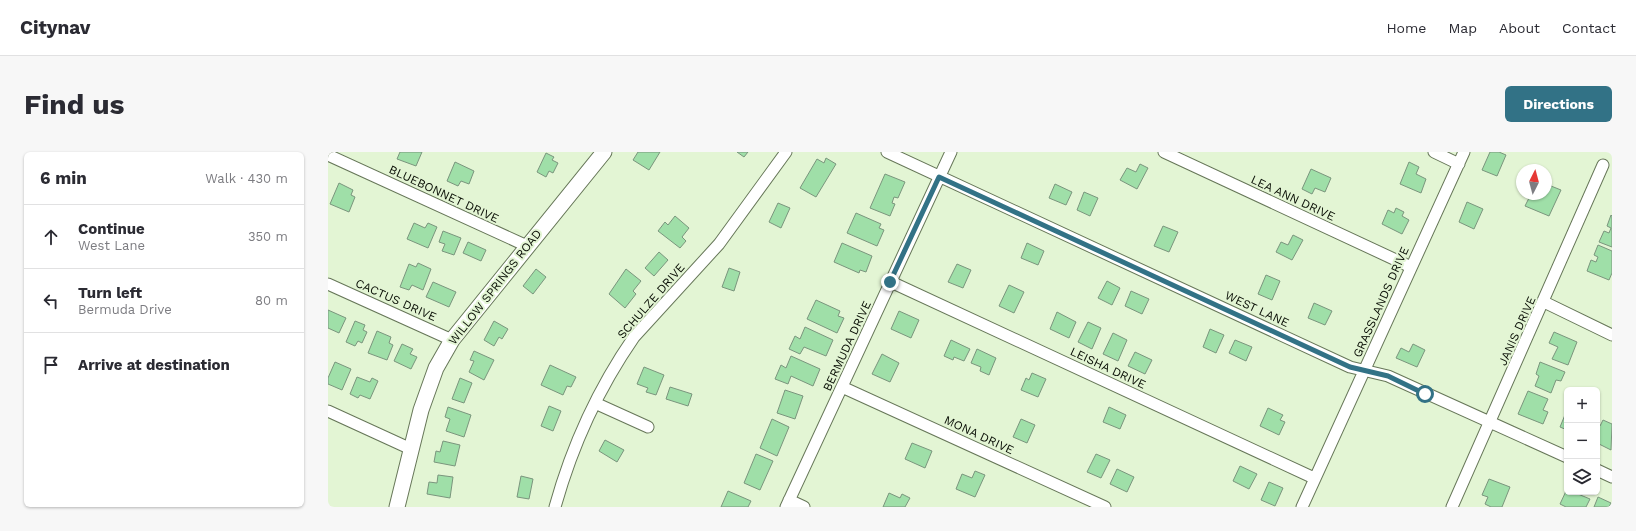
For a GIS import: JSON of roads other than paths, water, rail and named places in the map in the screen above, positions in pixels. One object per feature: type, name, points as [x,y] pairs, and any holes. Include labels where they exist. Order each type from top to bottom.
[{"type":"street","name":"WILLOW SPRINGS ROAD","points":[[397,507],[421,410],[436,368],[452,340],[602,152]]},
{"type":"street","name":"SCHULZE DRIVE","points":[[555,507],[573,451],[595,402],[613,369],[634,337],[719,244],[735,224],[786,152]]},
{"type":"street","points":[[887,152],[939,177]]},
{"type":"street","name":"BERMUDA DRIVE","points":[[788,504],[951,152]]},
{"type":"street","name":"LEA ANN DRIVE","points":[[1164,152],[1411,267]]},
{"type":"street","points":[[1434,152],[1459,164]]},
{"type":"street","name":"GRASSLANDS DRIVE","points":[[1302,507],[1464,152]]},
{"type":"street","name":"BLUEBONNET DRIVE","points":[[328,155],[527,246]]},
{"type":"street","name":"JANIS DRIVE","points":[[1452,507],[1544,302],[1603,165]]},
{"type":"street","name":"WEST LANE","points":[[939,177],[1350,367],[1388,376],[1564,456]]},
{"type":"street","name":"LEISHA DRIVE","points":[[890,282],[1314,478]]},
{"type":"street","name":"CACTUS DRIVE","points":[[328,284],[452,340]]},
{"type":"street","points":[[1544,302],[1612,335]]},
{"type":"street","name":"MONA DRIVE","points":[[842,387],[1105,507]]},
{"type":"street","points":[[595,402],[648,427]]},
{"type":"street","points":[[328,411],[411,449]]},
{"type":"street","points":[[1600,471],[1612,477]]},
{"type":"street","points":[[788,504],[804,507]]}]
